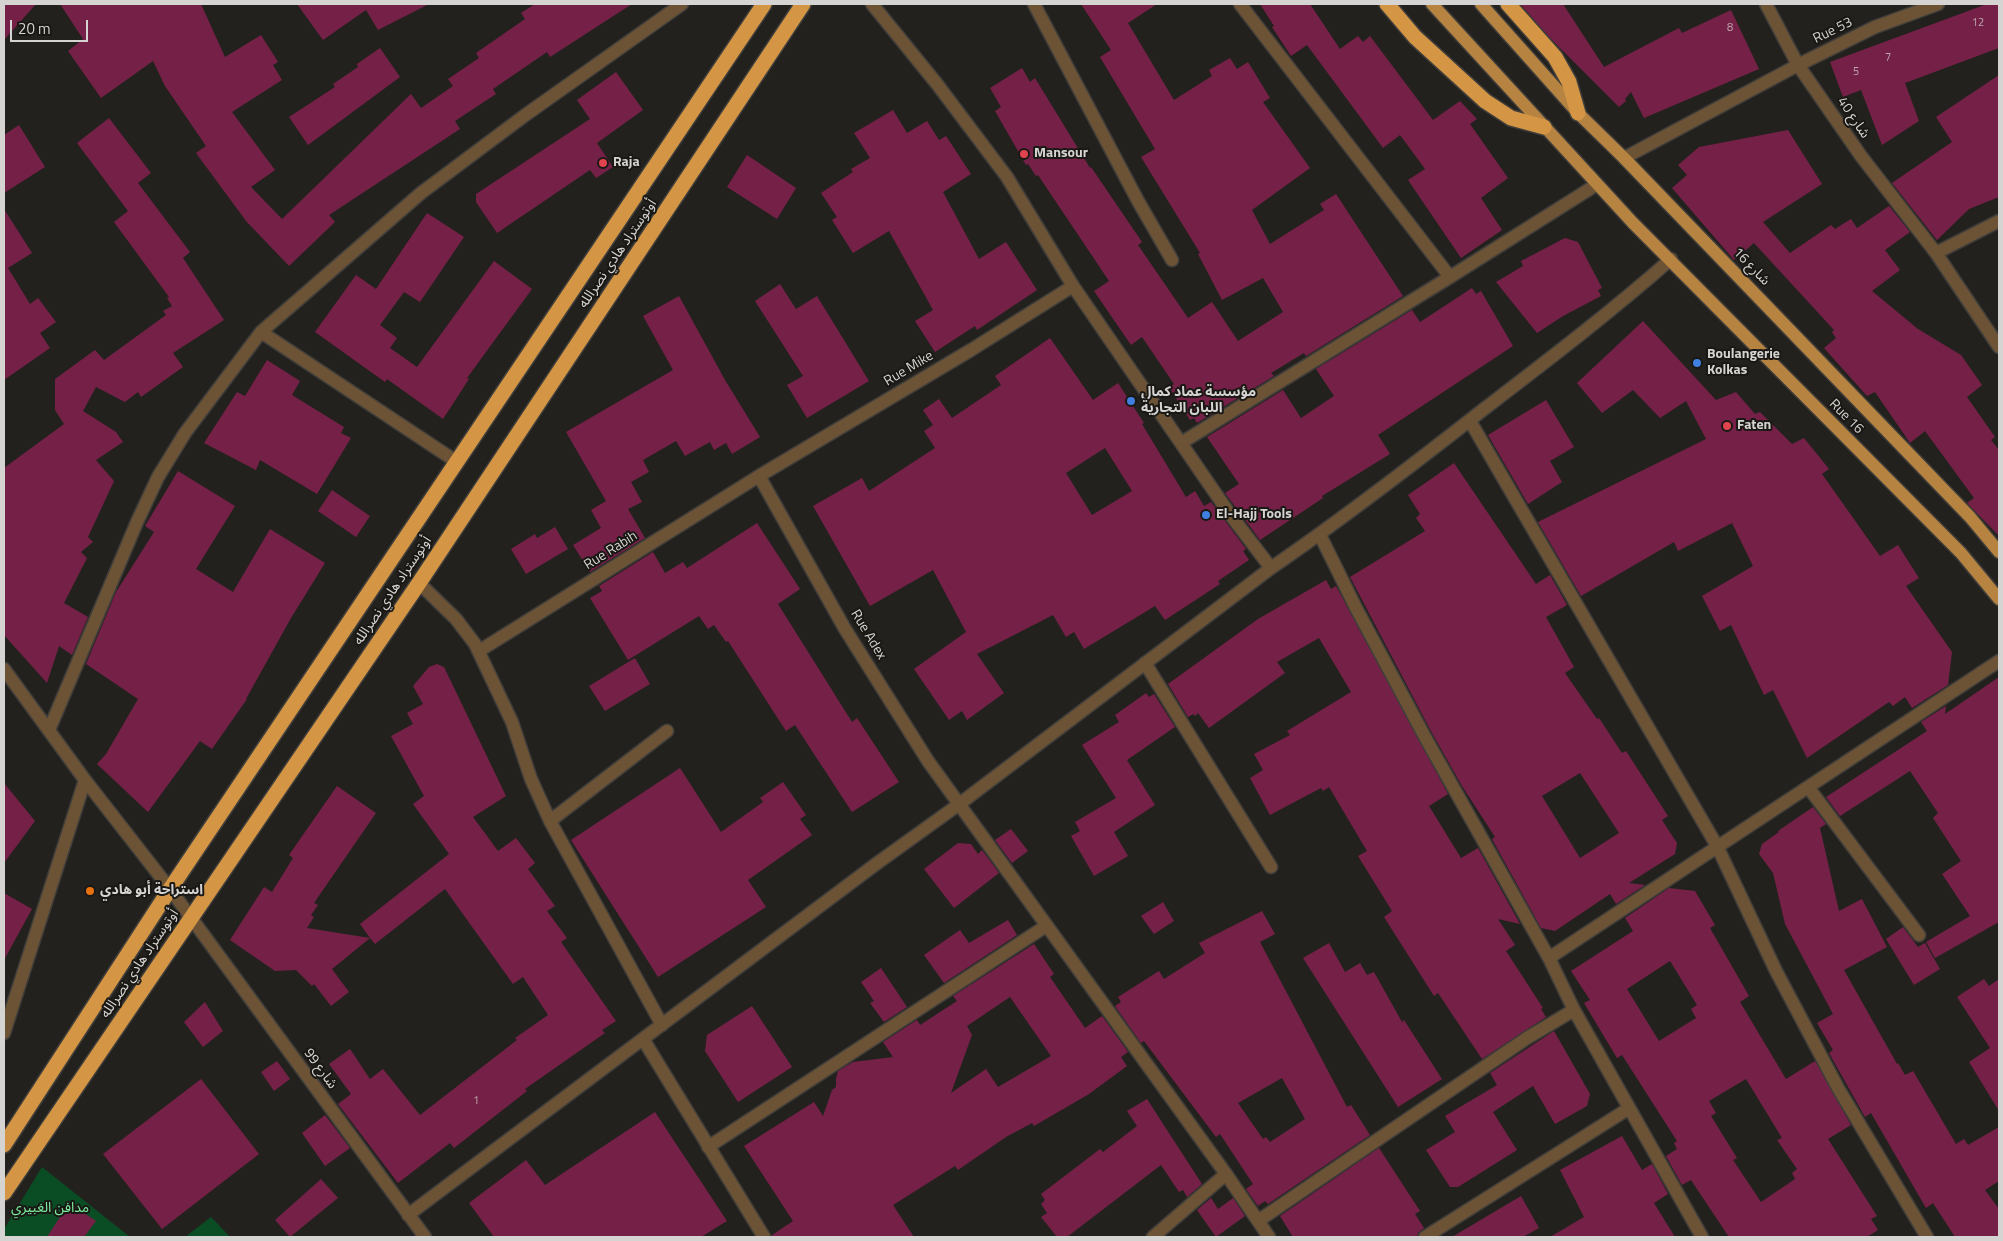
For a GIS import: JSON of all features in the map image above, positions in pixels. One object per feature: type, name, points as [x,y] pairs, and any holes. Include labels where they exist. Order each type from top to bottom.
[{"type":"highway","name":"أوتوستراد هادي نصرالله","points":[[4,1145],[170,889],[764,4]]},
{"type":"highway","name":"أوتوستراد هادي نصرالله","points":[[4,1193],[419,583],[803,4]]},
{"type":"highway","points":[[1387,4],[1415,37],[1485,101],[1511,118],[1544,127]]},
{"type":"highway","points":[[1508,4],[1555,57],[1569,82],[1578,113]]},
{"type":"main road","name":"شارع 16","points":[[1481,4],[1578,113],[1624,158],[1970,517],[1999,552]]},
{"type":"main road","name":"Rue 16","points":[[1436,8],[1596,184],[1961,553],[1999,598]]},
{"type":"street","points":[[49,730],[158,477],[185,433],[261,332],[421,193],[524,116],[682,4]]},
{"type":"street","points":[[872,4],[937,84],[1007,177],[1073,286],[1229,513],[1271,568]]},
{"type":"street","points":[[1034,4],[1138,201],[1172,260]]},
{"type":"street","points":[[1240,4],[1450,277]]},
{"type":"street","name":"شارع 40","points":[[1766,4],[1798,65],[1860,156],[1936,253],[1999,347]]},
{"type":"street","name":"Rue 53","points":[[1798,65],[1875,27],[1938,4]]},
{"type":"street","points":[[1624,158],[1798,65]]},
{"type":"street","points":[[1181,443],[1450,277],[1596,184]]},
{"type":"street","points":[[1936,253],[1999,221]]},
{"type":"street","points":[[408,1215],[868,870],[958,805],[1271,568],[1320,535],[1622,303],[1671,259]]},
{"type":"street","name":"Rue Mike","points":[[759,476],[971,350],[1073,286]]},
{"type":"street","points":[[261,332],[457,462]]},
{"type":"street","points":[[1470,420],[1717,846],[1776,972],[1833,1080],[1927,1237]]},
{"type":"street","name":"Rue Rabih","points":[[479,651],[759,476]]},
{"type":"street","name":"Rue Adex","points":[[759,476],[845,628],[928,761],[1226,1174],[1269,1237]]},
{"type":"street","points":[[1320,535],[1356,608],[1421,729],[1549,958],[1574,1010],[1628,1109],[1702,1237]]},
{"type":"street","points":[[419,583],[456,619],[479,651],[512,722],[531,779],[550,821],[662,1025]]},
{"type":"street","points":[[1549,958],[1999,661]]},
{"type":"street","points":[[1145,663],[1271,867]]},
{"type":"street","name":"شارع 99","points":[[4,670],[85,780],[170,889],[190,919],[425,1237]]},
{"type":"street","points":[[550,821],[667,731]]},
{"type":"street","points":[[4,1033],[85,780]]},
{"type":"street","points":[[1808,787],[1919,935]]},
{"type":"street","points":[[708,1147],[1046,926]]},
{"type":"street","points":[[1258,1220],[1519,1043],[1574,1010]]},
{"type":"street","points":[[643,1039],[764,1237]]},
{"type":"street","points":[[1425,1237],[1628,1109]]},
{"type":"street","points":[[1153,1237],[1226,1174]]},
{"type":"green space","name":"مدافن الغبيري","points":[[42,1167],[130,1237],[4,1237],[4,1229]]},
{"type":"green space","points":[[211,1217],[230,1237],[185,1237]]},
{"type":"building","points":[[4,4],[36,4],[4,40]]},
{"type":"building","points":[[60,4],[201,4],[225,57],[261,35],[278,62],[273,65],[282,80],[232,112],[275,170],[251,187],[282,219],[411,94],[421,108],[453,86],[448,79],[479,58],[476,53],[525,19],[521,13],[535,4],[632,4],[550,57],[547,52],[493,89],[496,94],[455,121],[460,129],[329,215],[335,222],[289,266],[246,221],[196,153],[206,146],[165,86],[153,61],[101,98],[68,51],[83,39]]},
{"type":"building","points":[[297,4],[429,4],[378,30],[366,10],[323,40]]},
{"type":"building","points":[[1081,4],[1157,4],[1128,23],[1174,100],[1212,76],[1209,70],[1230,58],[1237,69],[1248,62],[1270,98],[1263,102],[1310,168],[1252,210],[1270,244],[1324,210],[1320,204],[1336,194],[1403,296],[1306,356],[1304,353],[1271,373],[1274,376],[1197,423],[1194,418],[1190,420],[1169,387],[1174,384],[1142,337],[1131,345],[1094,291],[1109,281],[1038,175],[1036,176],[1028,164],[1026,165],[995,111],[1001,107],[990,88],[1022,68],[1030,82],[1035,78],[1090,168],[1142,242],[1138,245],[1188,318],[1212,302],[1238,341],[1283,312],[1263,278],[1222,300],[1198,254],[1200,253],[1141,157],[1155,149],[1100,57],[1111,50]]},
{"type":"building","points":[[1260,4],[1310,4],[1340,49],[1358,36],[1363,42],[1370,36],[1433,120],[1460,101],[1477,119],[1470,124],[1508,178],[1481,198],[1502,230],[1461,258],[1408,180],[1425,169],[1400,135],[1383,148],[1307,45],[1291,56]]},
{"type":"building","points":[[1520,4],[1563,4],[1604,67],[1679,28],[1682,33],[1731,10],[1759,69],[1644,118],[1631,92],[1625,99],[1626,101],[1619,107],[1551,39]]},
{"type":"building","points":[[1987,4],[1999,4],[1999,48],[1905,83],[1919,121],[1882,145],[1861,90],[1843,97],[1830,62]]},
{"type":"building","points":[[380,48],[400,77],[308,145],[289,117],[335,87],[333,84],[358,67],[357,64]]},
{"type":"building","points":[[616,72],[643,110],[597,143],[613,167],[596,178],[590,170],[497,233],[476,202],[476,194],[590,119],[577,100]]},
{"type":"building","points":[[1999,75],[1999,197],[1969,209],[1937,240],[1892,183],[1952,142],[1936,117]]},
{"type":"building","points":[[893,110],[907,133],[927,121],[939,140],[946,136],[971,174],[943,192],[979,259],[1006,242],[1037,290],[977,330],[975,326],[935,352],[915,321],[933,310],[889,231],[853,253],[832,220],[837,217],[821,193],[853,172],[851,169],[870,158],[854,133]]},
{"type":"building","points":[[109,118],[151,173],[138,183],[190,252],[183,258],[224,320],[173,353],[183,367],[141,397],[138,392],[125,402],[96,387],[83,411],[116,432],[123,442],[96,460],[114,481],[88,537],[93,542],[81,552],[87,558],[64,603],[88,617],[72,655],[59,646],[47,683],[4,635],[4,468],[64,424],[55,410],[55,379],[95,350],[104,360],[166,315],[163,311],[172,306],[167,298],[169,297],[114,222],[128,211],[77,143]]},
{"type":"building","points":[[19,125],[45,167],[4,193],[4,135]]},
{"type":"building","points":[[1788,130],[1822,184],[1763,222],[1790,253],[1831,225],[1835,229],[1851,219],[1857,228],[1889,206],[1910,232],[1885,250],[1900,270],[1872,291],[1918,329],[1961,355],[1982,385],[1967,397],[1995,437],[1991,440],[1999,450],[1999,536],[1967,503],[1974,498],[1925,431],[1910,443],[1875,392],[1867,396],[1824,348],[1836,338],[1832,332],[1834,330],[1754,243],[1734,260],[1672,188],[1687,175],[1678,165],[1699,147]]},
{"type":"building","points":[[747,155],[796,188],[777,219],[727,187]]},
{"type":"building","points":[[4,209],[32,253],[8,268],[30,304],[38,298],[56,322],[40,333],[50,348],[4,380]]},
{"type":"building","points":[[427,213],[464,237],[420,302],[404,292],[380,325],[397,338],[390,348],[417,367],[494,261],[532,289],[467,378],[469,379],[443,419],[387,379],[385,382],[315,332],[356,275],[376,289]]},
{"type":"building","points":[[1565,238],[1578,242],[1602,288],[1598,290],[1601,296],[1563,316],[1537,333],[1496,282],[1523,266],[1521,261]]},
{"type":"building","points":[[780,284],[796,309],[817,296],[869,381],[807,418],[787,385],[803,376],[755,301]]},
{"type":"building","points":[[1472,288],[1476,294],[1481,291],[1513,346],[1378,435],[1390,454],[1322,496],[1323,498],[1260,540],[1225,493],[1239,484],[1207,437],[1283,390],[1301,418],[1334,396],[1316,369],[1412,310],[1420,322]]},
{"type":"building","points":[[679,296],[725,380],[760,437],[732,454],[726,443],[714,450],[710,442],[685,456],[676,441],[643,460],[649,472],[631,482],[642,502],[628,509],[645,538],[590,572],[573,545],[601,528],[591,510],[606,501],[566,432],[673,370],[643,316]]},
{"type":"building","points":[[1643,321],[1716,400],[1736,392],[1755,414],[1760,412],[1792,444],[1804,438],[1829,469],[1822,474],[1880,556],[1898,545],[1919,578],[1906,586],[1952,652],[1948,685],[1912,708],[1905,697],[1893,706],[1889,702],[1807,758],[1773,690],[1764,695],[1731,625],[1720,631],[1702,596],[1753,566],[1732,523],[1678,551],[1674,542],[1581,596],[1538,522],[1706,439],[1686,401],[1660,418],[1633,390],[1602,413],[1577,383]]},
{"type":"building","points":[[1050,338],[1093,400],[1118,383],[1144,423],[1142,424],[1186,497],[1195,491],[1204,506],[1211,502],[1246,549],[1243,551],[1249,560],[1218,581],[1220,584],[1165,620],[1155,606],[1084,649],[1074,632],[1066,637],[1053,615],[977,654],[1004,693],[967,720],[962,711],[949,720],[914,669],[966,632],[933,570],[870,606],[813,506],[862,478],[869,491],[935,448],[924,431],[933,425],[923,410],[939,399],[952,418],[1001,385],[995,376]],"holes":[[[1105,448],[1132,491],[1092,515],[1066,473]]]},
{"type":"building","points":[[267,360],[300,381],[292,395],[344,427],[341,433],[351,438],[317,494],[260,460],[256,470],[204,443],[237,392],[245,396]]},
{"type":"building","points":[[1546,400],[1574,447],[1550,461],[1562,482],[1528,504],[1488,435]]},
{"type":"building","points":[[1454,463],[1536,584],[1550,575],[1567,605],[1546,617],[1574,667],[1565,673],[1597,719],[1599,718],[1622,753],[1626,751],[1668,816],[1662,820],[1677,843],[1675,854],[1629,883],[1645,885],[1616,904],[1610,894],[1555,931],[1541,928],[1492,839],[1495,837],[1462,786],[1432,733],[1350,577],[1425,531],[1416,518],[1420,514],[1408,495]],"holes":[[[1580,773],[1619,833],[1580,858],[1542,796]]]},
{"type":"building","points":[[178,471],[235,506],[196,569],[233,592],[270,529],[325,563],[291,618],[247,699],[212,749],[200,741],[148,812],[97,764],[106,754],[138,699],[86,664],[116,592],[154,532],[145,526]]},
{"type":"building","points":[[332,490],[370,516],[356,537],[318,511]]},
{"type":"building","points":[[757,523],[800,589],[778,604],[852,722],[857,718],[899,782],[852,812],[795,725],[786,731],[728,641],[726,642],[714,625],[708,629],[699,616],[628,660],[590,598],[602,591],[599,586],[653,552],[665,573],[683,562],[687,568]]},
{"type":"building","points":[[555,527],[568,549],[526,574],[511,549],[535,534],[537,538]]},
{"type":"building","points":[[1326,580],[1331,589],[1336,586],[1448,794],[1429,806],[1461,858],[1478,848],[1520,924],[1498,919],[1515,945],[1506,951],[1543,1008],[1541,1009],[1546,1017],[1482,1059],[1438,993],[1434,996],[1384,917],[1392,911],[1358,856],[1367,851],[1329,787],[1323,791],[1321,788],[1270,815],[1250,778],[1263,770],[1254,754],[1290,735],[1287,731],[1351,692],[1319,638],[1277,662],[1285,673],[1209,728],[1198,713],[1195,716],[1193,714],[1188,717],[1168,684],[1258,619]]},
{"type":"building","points":[[635,658],[650,684],[605,711],[589,686]]},
{"type":"building","points":[[437,664],[444,667],[506,796],[473,817],[498,851],[516,838],[535,863],[528,869],[555,906],[547,911],[567,938],[561,942],[616,1021],[602,1030],[605,1033],[525,1089],[527,1091],[454,1148],[450,1143],[398,1183],[338,1104],[351,1094],[329,1064],[350,1049],[370,1079],[383,1069],[420,1115],[517,1040],[515,1038],[548,1015],[523,977],[513,984],[445,889],[375,944],[360,924],[449,854],[413,804],[424,796],[391,736],[413,724],[407,713],[423,704],[413,686],[429,667]]},
{"type":"building","points":[[1999,677],[1999,922],[1935,958],[1926,942],[1970,916],[1942,874],[1961,861],[1933,818],[1938,813],[1910,771],[1840,816],[1826,797],[1927,731],[1921,722],[1946,706],[1945,714]]},
{"type":"building","points":[[1146,693],[1149,697],[1154,694],[1175,727],[1127,760],[1155,805],[1114,832],[1128,856],[1094,876],[1071,836],[1080,831],[1075,822],[1116,798],[1082,745],[1119,722],[1115,715]]},
{"type":"building","points":[[680,768],[721,832],[763,802],[760,798],[783,782],[806,815],[800,819],[812,835],[748,880],[766,907],[658,977],[571,840]]},
{"type":"building","points":[[4,783],[35,821],[4,863]]},
{"type":"building","points":[[337,786],[376,813],[314,903],[318,905],[311,915],[314,917],[307,928],[370,938],[332,969],[349,992],[331,1006],[314,984],[312,986],[296,970],[275,971],[230,940],[264,887],[272,892],[293,858],[289,855]]},
{"type":"building","points":[[1813,807],[1826,824],[1820,828],[1839,911],[1862,899],[1887,947],[1844,970],[1897,1064],[1905,1075],[1913,1071],[1956,1144],[1964,1139],[1968,1145],[1999,1127],[1999,1181],[1985,1190],[1999,1209],[1999,1237],[1955,1237],[1933,1203],[1926,1208],[1871,1113],[1865,1117],[1829,1053],[1833,1050],[1817,1023],[1833,1014],[1785,924],[1773,873],[1759,854],[1762,844]]},
{"type":"building","points":[[1011,829],[1028,851],[1012,863],[995,840]]},
{"type":"building","points":[[958,843],[971,844],[978,854],[982,850],[999,873],[954,908],[924,869]]},
{"type":"building","points":[[1669,888],[1695,891],[1715,925],[1710,928],[1749,996],[1740,1002],[1786,1079],[1815,1061],[1851,1125],[1828,1139],[1877,1216],[1871,1219],[1878,1230],[1867,1237],[1729,1237],[1691,1180],[1682,1185],[1666,1156],[1677,1149],[1674,1143],[1677,1141],[1622,1055],[1617,1058],[1584,1003],[1590,1000],[1571,971],[1633,931],[1625,918]],"holes":[[[1670,961],[1697,1005],[1691,1009],[1696,1018],[1659,1041],[1627,989]],[[1746,1079],[1782,1138],[1777,1140],[1797,1169],[1792,1173],[1795,1179],[1761,1202],[1733,1160],[1737,1158],[1711,1116],[1716,1113],[1709,1101]]]},
{"type":"building","points":[[4,893],[32,909],[4,960]]},
{"type":"building","points":[[1163,902],[1174,921],[1154,934],[1141,916]]},
{"type":"building","points":[[1262,911],[1275,934],[1260,942],[1347,1107],[1351,1105],[1370,1135],[1268,1204],[1265,1201],[1258,1206],[1246,1189],[1253,1184],[1220,1134],[1216,1137],[1144,1041],[1141,1043],[1115,1006],[1121,1002],[1118,997],[1159,971],[1164,979],[1205,953],[1199,943]],"holes":[[[1282,1078],[1305,1119],[1270,1142],[1266,1137],[1263,1139],[1238,1103]]]},
{"type":"building","points":[[1008,920],[1017,935],[944,983],[924,955],[960,930],[969,943]]},
{"type":"building","points":[[1903,927],[1918,947],[1925,943],[1940,969],[1914,985],[1886,939]]},
{"type":"building","points":[[1329,943],[1345,972],[1360,963],[1367,975],[1374,972],[1402,1022],[1404,1020],[1442,1079],[1398,1107],[1303,958]]},
{"type":"building","points":[[1034,944],[1054,974],[1050,977],[1085,1028],[1102,1016],[1128,1052],[1121,1057],[1127,1066],[1089,1094],[1034,1126],[1032,1123],[1006,1137],[958,1170],[955,1166],[893,1205],[914,1237],[772,1237],[772,1235],[793,1221],[744,1146],[814,1102],[823,1116],[832,1090],[836,1087],[838,1071],[853,1062],[893,1057],[883,1042],[917,1020],[920,1025],[957,1001],[953,996]],"holes":[[[1010,997],[1051,1056],[998,1087],[986,1069],[951,1093],[972,1035],[967,1026]]]},
{"type":"building","points":[[881,968],[907,1007],[884,1022],[870,1003],[874,1001],[861,982]]},
{"type":"building","points":[[1984,979],[1989,986],[1999,979],[1999,1111],[1969,1062],[1990,1048],[1957,997]]},
{"type":"building","points":[[205,1002],[223,1031],[203,1047],[184,1022]]},
{"type":"building","points":[[752,1006],[792,1067],[738,1102],[705,1051],[707,1035]]},
{"type":"building","points":[[1554,1031],[1590,1094],[1587,1106],[1555,1124],[1533,1086],[1493,1112],[1517,1150],[1458,1187],[1450,1187],[1426,1150],[1455,1132],[1445,1116],[1497,1085],[1490,1073]]},
{"type":"building","points":[[277,1061],[290,1079],[274,1091],[261,1072]]},
{"type":"building","points":[[201,1079],[259,1154],[162,1229],[103,1154]]},
{"type":"building","points":[[1147,1099],[1202,1184],[1187,1197],[1183,1190],[1179,1192],[1161,1165],[1067,1237],[1057,1237],[1041,1217],[1047,1213],[1041,1204],[1045,1200],[1041,1194],[1100,1149],[1103,1152],[1137,1126],[1127,1111]]},
{"type":"building","points":[[655,1112],[727,1221],[701,1237],[494,1237],[469,1203],[526,1160],[545,1185]]},
{"type":"building","points":[[325,1115],[350,1148],[325,1166],[302,1133]]},
{"type":"building","points":[[1622,1136],[1642,1170],[1652,1164],[1668,1194],[1654,1203],[1675,1237],[1550,1237],[1584,1217],[1560,1170]]},
{"type":"building","points":[[1379,1148],[1420,1211],[1415,1214],[1424,1228],[1418,1233],[1417,1237],[1293,1237],[1280,1216]]},
{"type":"building","points":[[321,1179],[338,1198],[290,1237],[275,1220]]},
{"type":"building","points":[[1521,1196],[1539,1228],[1523,1237],[1452,1237]]},
{"type":"building","points":[[1211,1198],[1218,1209],[1233,1198],[1245,1216],[1216,1237],[1197,1210]]},
{"type":"building","points":[[69,1203],[96,1221],[84,1237],[47,1237]]},
{"type":"place","name":"Mansour","points":[[1024,154]]},
{"type":"place","name":"Raja","points":[[603,163]]},
{"type":"place","name":"Boulangerie Kolkas","points":[[1697,363]]},
{"type":"place","name":"مؤسسة عماد كمال اللبان التجارية","points":[[1131,401]]},
{"type":"place","name":"Faten","points":[[1727,426]]},
{"type":"place","name":"El-Hajj Tools","points":[[1206,515]]},
{"type":"place","name":"استراحة أبو هادي","points":[[90,891]]}]
